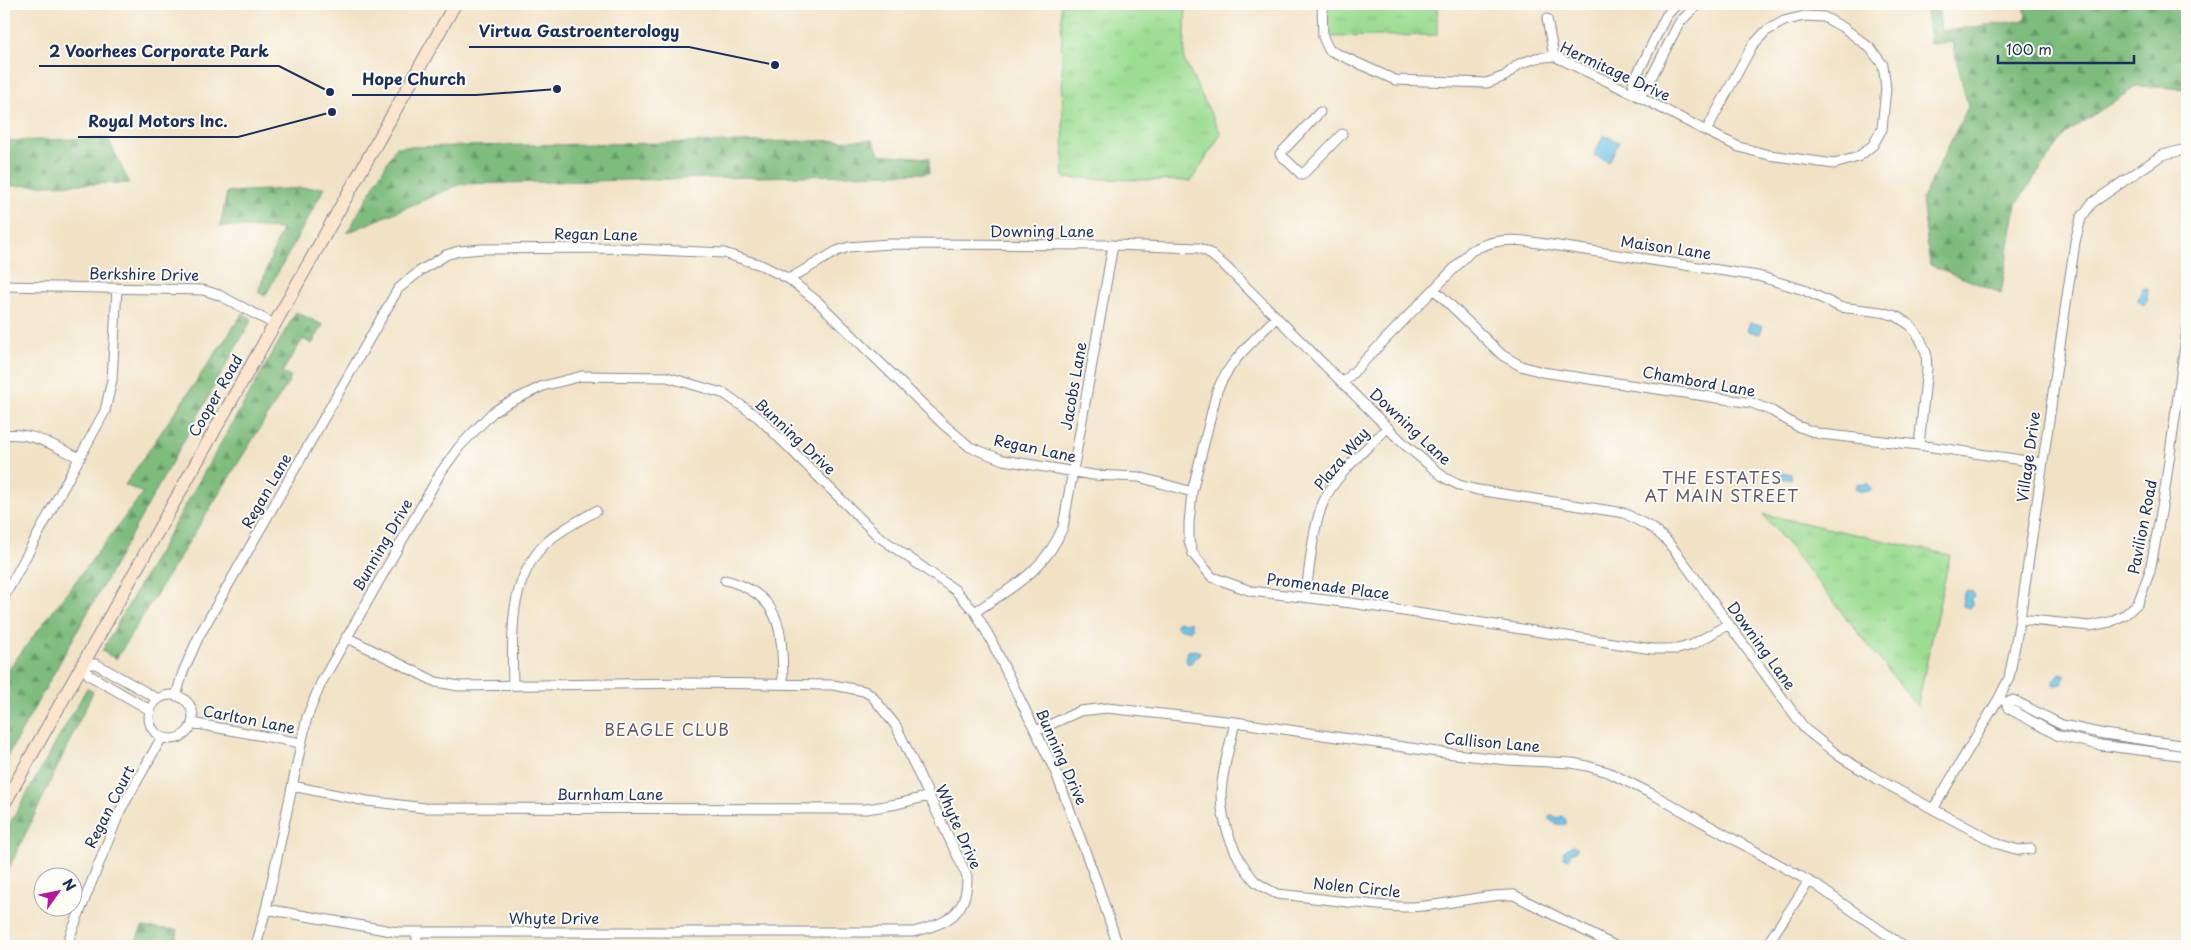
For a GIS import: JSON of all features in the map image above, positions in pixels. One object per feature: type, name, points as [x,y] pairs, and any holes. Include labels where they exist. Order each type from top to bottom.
[{"type":"street","name":"Cooper Road","points":[[4,804],[276,325],[455,4]]},
{"type":"street","name":"Hermitage Drive","points":[[1322,4],[1323,37],[1329,50],[1395,80],[1487,82],[1505,76],[1519,64],[1536,58],[1554,56],[1636,95],[1706,131],[1739,147],[1769,155],[1834,164],[1858,157],[1873,145],[1882,129],[1886,88],[1883,66],[1870,48],[1844,28],[1824,17],[1804,16],[1784,21],[1766,31],[1752,46],[1706,131]]},
{"type":"street","points":[[1677,4],[1666,16],[1633,83],[1636,95],[1644,90],[1679,23],[1698,4]]},
{"type":"street","points":[[1547,19],[1554,56]]},
{"type":"street","points":[[1320,112],[1280,154],[1302,175],[1342,134]]},
{"type":"street","name":"Village Drive","points":[[1933,809],[2003,700],[2020,619],[2075,242],[2081,218],[2092,203],[2148,163],[2172,151],[2187,149]]},
{"type":"street","name":"Maison Lane","points":[[1343,383],[1471,251],[1488,242],[1506,239],[1758,276],[1804,290],[1840,307],[1881,312],[1896,316],[1910,325],[1920,338],[1926,353],[1927,369],[1919,445]]},
{"type":"street","name":"Downing Lane","points":[[789,279],[837,250],[849,247],[889,244],[1113,245],[1199,248],[1208,252],[1277,317],[1387,428],[1445,478],[1459,485],[1624,513],[1654,529],[1667,541],[1805,729],[1839,756],[1998,844],[2019,850],[2031,849]]},
{"type":"street","name":"Jacobs Lane","points":[[975,612],[1031,573],[1055,546],[1063,527],[1113,245]]},
{"type":"street","name":"Regan Lane","points":[[176,696],[183,672],[209,618],[398,289],[420,271],[446,255],[459,251],[482,249],[611,248],[724,253],[761,265],[789,279],[818,302],[970,447],[1003,460],[1093,475],[1139,477],[1192,492]]},
{"type":"street","name":"Berkshire Drive","points":[[4,286],[203,290],[219,295],[276,325]]},
{"type":"street","points":[[4,597],[105,411],[112,380],[117,288]]},
{"type":"street","name":"Chambord Lane","points":[[1434,289],[1502,355],[1521,366],[1542,372],[1752,402],[1797,426],[1820,434],[1919,445],[2042,463]]},
{"type":"street","name":"Promenade Place","points":[[1277,317],[1244,350],[1222,379],[1192,492],[1189,541],[1193,554],[1212,577],[1251,591],[1305,597],[1652,649],[1678,649],[1692,645],[1727,625]]},
{"type":"street","name":"Pavilion Road","points":[[2020,619],[2090,626],[2110,622],[2126,614],[2138,603],[2150,571],[2164,496],[2187,331]]},
{"type":"street","name":"Bunning Drive","points":[[256,946],[266,909],[307,717],[321,683],[346,637],[441,472],[459,447],[481,423],[506,404],[543,386],[582,376],[666,377],[725,394],[759,418],[878,536],[955,590],[975,612],[1036,731],[1063,791],[1118,946]]},
{"type":"street","name":"Plaza Way","points":[[1305,597],[1318,517],[1323,504],[1343,474],[1387,428]]},
{"type":"street","points":[[4,434],[22,433],[80,458]]},
{"type":"street","points":[[513,685],[514,606],[526,572],[541,548],[550,540],[596,511]]},
{"type":"street","points":[[725,580],[744,585],[755,591],[772,611],[779,626],[782,641],[783,684]]},
{"type":"street","name":"Whyte Drive","points":[[266,909],[397,932],[417,933],[913,932],[938,926],[956,913],[966,893],[967,876],[896,726],[872,696],[851,687],[783,684],[459,686],[436,682],[346,637]]},
{"type":"street","points":[[82,664],[96,664],[158,699]]},
{"type":"street","points":[[82,664],[89,675],[150,710]]},
{"type":"street","points":[[167,695],[176,696],[189,704],[192,723],[189,729],[180,737],[162,738],[154,732],[150,724],[150,710],[158,699],[167,695]]},
{"type":"street","points":[[2003,700],[2013,700],[2062,725],[2104,734],[2187,746]]},
{"type":"street","points":[[2003,700],[2008,708],[2058,736],[2100,745],[2187,756]]},
{"type":"street","name":"Callison Lane","points":[[1036,731],[1080,711],[1107,708],[1235,722],[1437,752],[1506,760],[1572,763],[1594,768],[1608,772],[1652,794],[1808,881],[1903,946]]},
{"type":"street","name":"Nolen Circle","points":[[1235,722],[1223,780],[1223,811],[1227,828],[1238,856],[1255,880],[1265,888],[1277,894],[1404,907],[1439,905],[1499,895],[1514,895],[1615,946]]},
{"type":"street","name":"Carlton Lane","points":[[192,723],[300,744]]},
{"type":"street","name":"Regan Court","points":[[66,946],[120,811],[162,738]]},
{"type":"street","name":"Burnham Lane","points":[[292,786],[394,805],[483,809],[867,809],[930,796]]},
{"type":"street","points":[[1766,946],[1808,881]]},
{"type":"street","points":[[417,933],[417,946]]},
{"type":"green space","points":[[1061,4],[1186,4],[1184,60],[1221,134],[1191,181],[1064,178]]},
{"type":"green space","points":[[1322,4],[1437,4],[1437,35],[1323,37]]},
{"type":"green space","points":[[1926,4],[1938,4],[1941,31],[2026,20],[2024,4],[2187,4],[2187,89],[2137,86],[2065,134],[2016,204],[2001,293],[1930,265],[1922,199],[1968,107],[1952,42],[1930,44]]},
{"type":"green space","points":[[108,138],[129,183],[9,186],[4,349],[4,141]]},
{"type":"green space","points":[[873,140],[879,154],[929,158],[929,173],[461,184],[347,233],[396,147]]},
{"type":"green space","points":[[325,187],[265,296],[258,292],[282,229],[220,226],[227,192]]},
{"type":"green space","points":[[296,312],[323,325],[312,344],[303,339],[282,372],[291,378],[116,659],[102,651]]},
{"type":"green space","points":[[243,313],[252,319],[4,762],[4,675],[143,493],[125,485]]},
{"type":"green space","points":[[1763,514],[1950,555],[1917,707],[1917,706]]},
{"type":"green space","points":[[87,688],[93,692],[4,879],[4,834]]},
{"type":"green space","points":[[142,927],[178,930],[175,946],[133,946]]},
{"type":"water","points":[[1604,135],[1619,142],[1609,162],[1594,155]]},
{"type":"water","points":[[2143,287],[2148,288],[2147,302],[2143,305],[2138,300]]},
{"type":"water","points":[[1750,322],[1763,326],[1760,334],[1747,331]]},
{"type":"water","points":[[1775,472],[1791,474],[1791,479],[1776,479]]},
{"type":"water","points":[[1858,483],[1863,485],[1867,483],[1872,489],[1867,492],[1858,491],[1855,488]]},
{"type":"water","points":[[1966,590],[1973,592],[1975,596],[1971,599],[1972,605],[1969,608],[1963,606]]},
{"type":"water","points":[[1179,621],[1184,623],[1190,622],[1192,629],[1190,631],[1178,628],[1176,625]]},
{"type":"water","points":[[1196,650],[1200,652],[1199,656],[1194,658],[1191,664],[1188,664],[1186,660],[1188,651]]},
{"type":"water","points":[[2060,673],[2065,675],[2062,684],[2053,686],[2053,682]]},
{"type":"water","points":[[1551,816],[1557,818],[1562,816],[1566,820],[1566,824],[1554,823],[1548,818]]},
{"type":"water","points":[[1572,845],[1577,848],[1576,851],[1571,853],[1569,859],[1563,858],[1564,851]]},
{"type":"place","name":"Virtua Gastroenterology","points":[[775,65]]},
{"type":"place","name":"Hope Church","points":[[557,89]]},
{"type":"place","name":"2 Voorhees Corporate Park","points":[[330,92]]},
{"type":"place","name":"Royal Motors Inc.","points":[[332,112]]},
{"type":"district","name":"THE ESTATES AT MAIN STREET","points":[[1722,487]]},
{"type":"district","name":"BEAGLE CLUB","points":[[667,730]]}]
